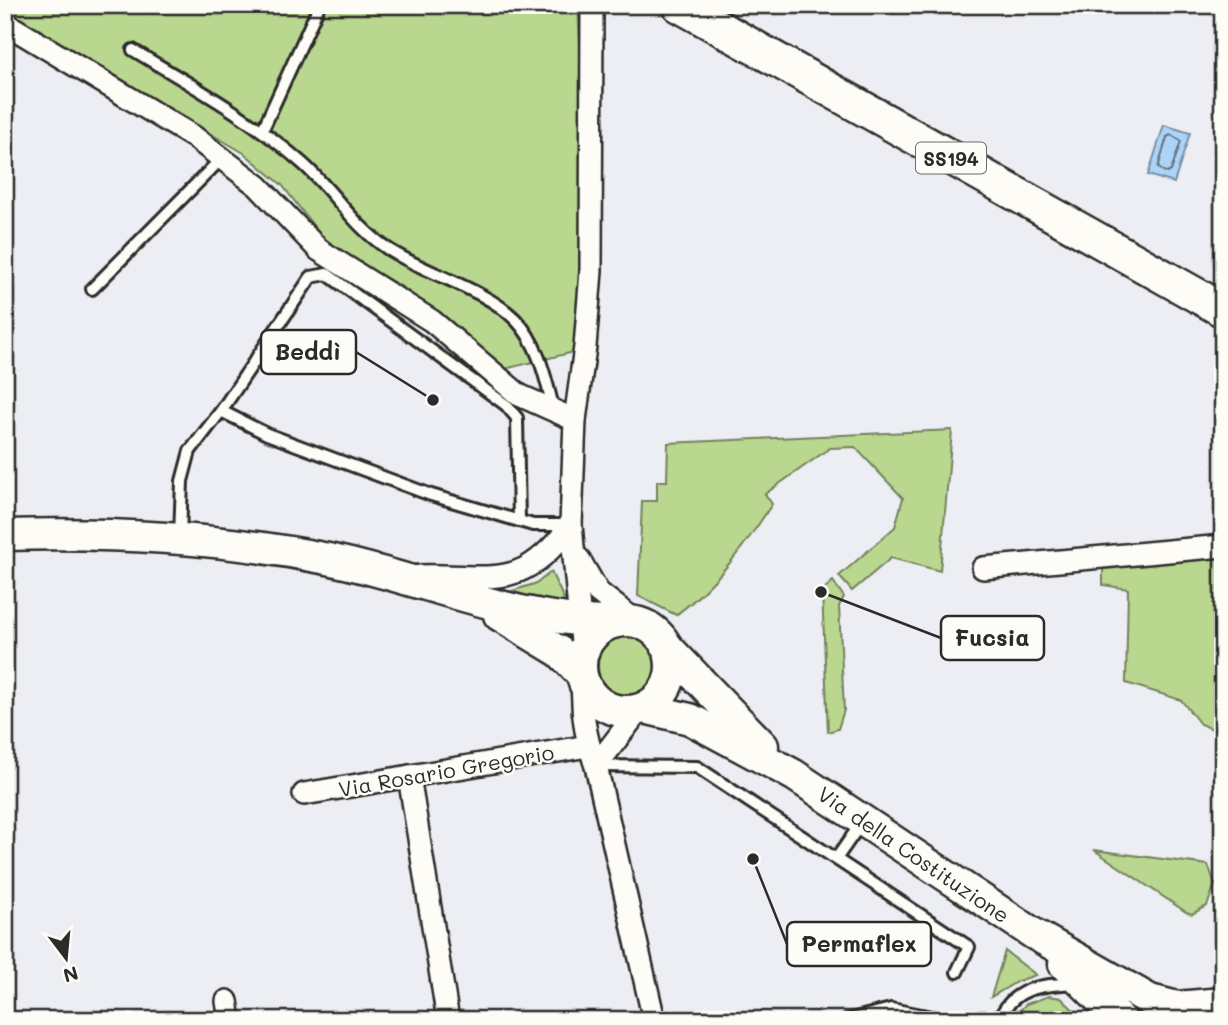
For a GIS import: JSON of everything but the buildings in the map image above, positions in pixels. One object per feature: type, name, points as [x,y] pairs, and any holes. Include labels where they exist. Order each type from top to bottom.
[{"type":"main road","name":"SS194","points":[[679,5],[1223,310]]},
{"type":"main road","points":[[5,535],[105,534],[180,538],[328,559],[474,601],[581,622],[628,622],[649,627],[739,724],[794,775]]},
{"type":"main road","points":[[474,601],[535,634],[560,652],[582,669],[600,703],[626,712],[642,709],[655,702],[669,682],[671,658],[667,647]]},
{"type":"main road","points":[[582,669],[596,632],[628,622]]},
{"type":"main road","points":[[642,709],[690,719],[794,775]]},
{"type":"main road","name":"Via della Costituzione","points":[[794,775],[1034,934]]},
{"type":"main road","points":[[1034,934],[1121,1020]]},
{"type":"main road","points":[[1034,934],[1150,1000],[1177,1007],[1223,1004]]},
{"type":"main road","points":[[1204,1020],[1223,1004]]},
{"type":"street","points":[[592,5],[591,271],[575,420],[571,533],[581,622],[582,710],[654,1020]]},
{"type":"street","points":[[5,23],[194,137],[258,186],[319,250],[432,321],[519,395],[575,420]]},
{"type":"street","points":[[394,576],[491,578],[516,574],[551,552],[571,533]]},
{"type":"street","points":[[571,533],[584,572],[598,592],[628,622]]},
{"type":"street","points":[[983,568],[1223,546]]},
{"type":"street","points":[[592,756],[642,709]]},
{"type":"street","name":"Via Rosario Gregorio","points":[[304,794],[409,776],[592,756]]},
{"type":"street","points":[[409,776],[448,1020]]},
{"type":"lane","points":[[263,129],[318,8]]},
{"type":"lane","points":[[134,50],[263,129],[305,166],[348,216],[388,250],[475,293],[515,319],[541,360],[554,411]]},
{"type":"lane","points":[[92,289],[222,158]]},
{"type":"lane","points":[[180,538],[182,481],[190,451],[221,411],[311,277],[327,274],[506,405],[517,418],[519,521]]},
{"type":"lane","points":[[221,411],[267,435],[431,495],[533,525],[571,533]]},
{"type":"lane","points":[[592,756],[697,767],[969,947],[957,971]]},
{"type":"lane","points":[[836,859],[864,820]]},
{"type":"lane","points":[[999,1020],[1003,1010],[1018,994],[1037,985],[1082,983]]},
{"type":"lane","points":[[847,1020],[891,1009],[948,1020]]},
{"type":"green space","points":[[5,5],[578,5],[584,126],[584,233],[574,352],[505,369],[404,288],[340,252],[319,233],[282,185],[244,153],[5,14]]},
{"type":"green space","points":[[952,430],[940,571],[891,558],[852,591],[839,576],[895,527],[903,498],[855,447],[830,448],[765,494],[772,504],[751,535],[717,578],[676,615],[638,596],[642,501],[657,501],[657,481],[667,481],[668,443]]},
{"type":"green space","points":[[1223,556],[1223,707],[1215,730],[1200,724],[1181,700],[1126,683],[1128,589],[1103,585],[1103,568]]},
{"type":"green space","points":[[551,572],[569,609],[509,592],[537,583]]},
{"type":"green space","points":[[833,581],[844,597],[839,606],[844,710],[838,729],[828,732],[822,591]]},
{"type":"green space","points":[[629,635],[641,637],[651,644],[658,654],[658,678],[651,688],[641,695],[629,697],[617,695],[607,688],[600,678],[598,666],[600,654],[607,644],[617,637]]},
{"type":"green space","points":[[1094,850],[1208,865],[1215,884],[1207,906],[1192,914],[1186,912]]},
{"type":"green space","points":[[1005,951],[1036,975],[1018,981],[991,997]]},
{"type":"green space","points":[[1049,996],[1061,998],[1084,1020],[1044,1020],[1045,1017],[1018,1012],[1026,1004]]},
{"type":"water","points":[[1164,125],[1190,133],[1174,183],[1148,175]]},
{"type":"place","name":"Beddì","points":[[433,400]]},
{"type":"place","name":"Fucsia","points":[[821,592]]},
{"type":"place","name":"Permaflex","points":[[753,859]]}]
